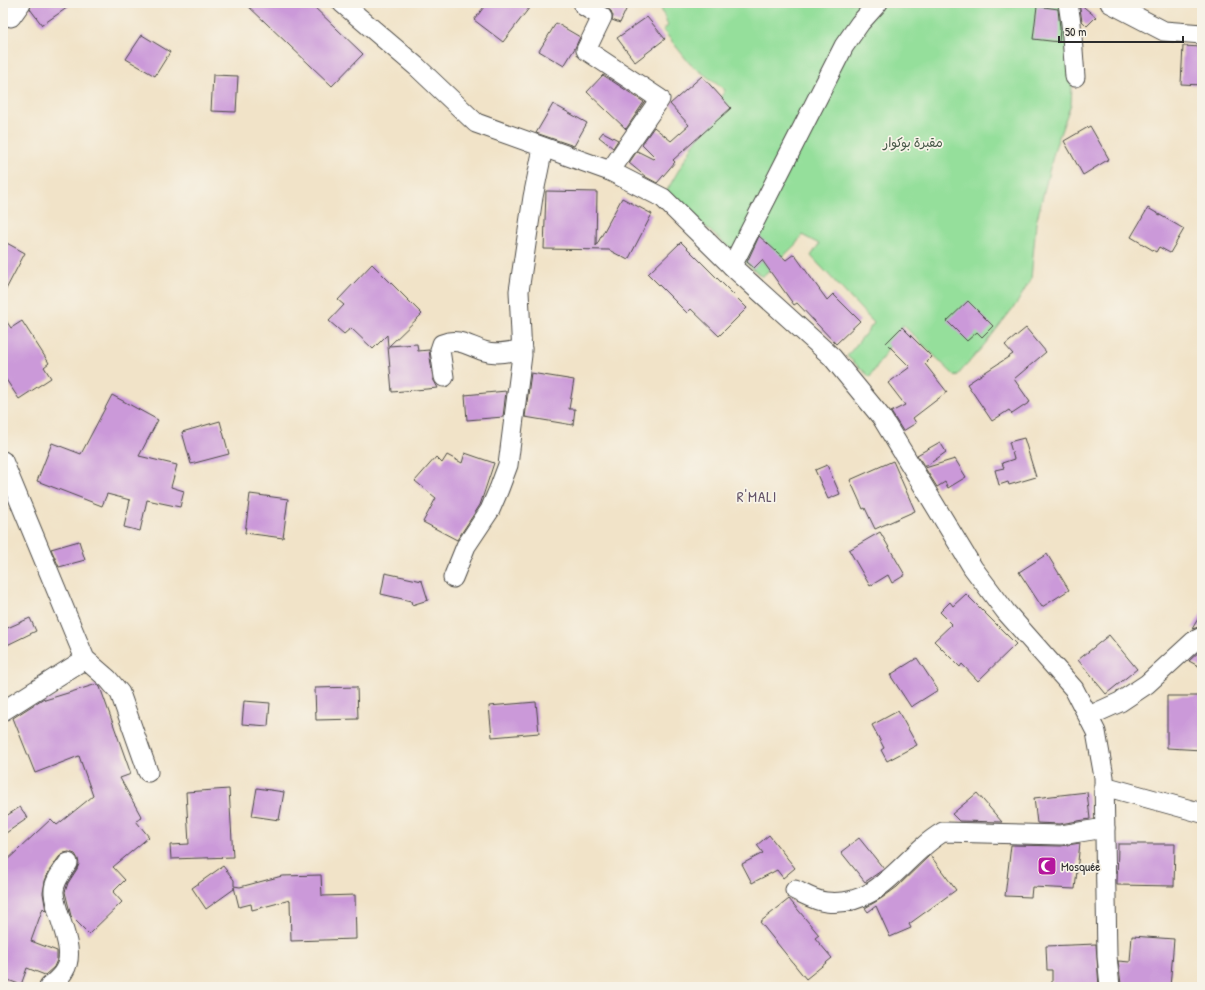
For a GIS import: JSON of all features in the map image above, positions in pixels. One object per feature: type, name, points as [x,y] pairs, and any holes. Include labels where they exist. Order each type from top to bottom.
[{"type":"street","points":[[342,3],[417,67],[476,123],[610,171],[663,198],[732,266],[832,357],[882,418],[973,568],[1006,612],[1074,689],[1096,732],[1104,777],[1107,956],[1110,987]]},
{"type":"street","points":[[732,266],[844,46],[860,22],[878,3]]},
{"type":"street","points":[[1068,3],[1075,77]]},
{"type":"street","points":[[1110,3],[1164,31],[1202,34]]},
{"type":"street","points":[[584,6],[602,17],[586,50],[660,99],[610,171]]},
{"type":"street","points":[[452,578],[466,546],[490,510],[508,465],[522,355],[519,291],[533,197],[543,148]]},
{"type":"street","points":[[444,377],[440,350],[442,344],[450,341],[464,342],[485,352],[498,353],[522,349]]},
{"type":"street","points":[[3,461],[85,659],[108,679],[120,693],[148,772]]},
{"type":"street","points":[[1089,716],[1120,702],[1147,684],[1194,641],[1202,636]]},
{"type":"street","points":[[3,711],[85,659]]},
{"type":"street","points":[[1104,786],[1202,813]]},
{"type":"street","points":[[794,890],[825,902],[855,900],[868,896],[887,881],[931,839],[943,832],[1061,835],[1105,828]]},
{"type":"street","points":[[49,987],[65,971],[68,958],[68,946],[54,892],[57,880],[68,863]]},
{"type":"green space","name":"مقبرة بوكوار","points":[[659,3],[1065,3],[1073,68],[1071,104],[1055,148],[1036,223],[1031,279],[1017,303],[985,344],[956,377],[903,325],[870,377],[847,356],[874,323],[811,256],[819,244],[802,235],[796,244],[762,277],[666,192],[725,90],[690,64],[663,30],[668,26]]},
{"type":"building","points":[[32,3],[74,3],[42,25],[30,9]]},
{"type":"building","points":[[245,3],[310,3],[363,54],[332,86]]},
{"type":"building","points":[[487,3],[533,3],[503,42],[474,20]]},
{"type":"building","points":[[600,3],[629,3],[620,23],[612,20],[613,16],[611,11]]},
{"type":"building","points":[[1079,3],[1096,17],[1087,26],[1082,21]]},
{"type":"building","points":[[1037,6],[1058,9],[1060,28],[1059,42],[1033,39]]},
{"type":"building","points":[[647,17],[665,39],[635,62],[617,38]]},
{"type":"building","points":[[556,23],[580,37],[564,66],[539,51]]},
{"type":"building","points":[[142,35],[170,52],[155,76],[126,59]]},
{"type":"building","points":[[1183,46],[1202,47],[1202,85],[1181,84]]},
{"type":"building","points":[[213,75],[238,76],[236,112],[211,111]]},
{"type":"building","points":[[603,75],[644,102],[626,129],[587,92]]},
{"type":"building","points":[[702,76],[731,108],[673,160],[675,162],[657,183],[646,177],[629,163],[637,151],[653,159],[655,157],[642,144],[654,127],[671,141],[689,125],[670,104]]},
{"type":"building","points":[[553,104],[587,123],[574,146],[536,133]]},
{"type":"building","points":[[1090,126],[1109,159],[1083,175],[1064,141]]},
{"type":"building","points":[[603,132],[618,140],[613,148],[599,137]]},
{"type":"building","points":[[546,191],[597,192],[596,246],[622,198],[652,214],[628,260],[609,250],[544,249]]},
{"type":"building","points":[[1148,208],[1184,229],[1170,253],[1159,247],[1156,252],[1131,237]]},
{"type":"building","points":[[759,236],[786,260],[794,254],[827,300],[833,294],[860,321],[836,344],[797,303],[794,305],[762,260],[754,268],[747,262]]},
{"type":"building","points":[[3,241],[25,253],[3,295]]},
{"type":"building","points":[[681,242],[747,308],[719,336],[691,309],[687,313],[648,274]]},
{"type":"building","points":[[372,264],[422,314],[389,346],[417,344],[418,351],[429,350],[433,379],[438,388],[392,392],[387,335],[373,349],[351,328],[344,334],[329,321],[344,305],[338,300]]},
{"type":"building","points":[[968,301],[993,326],[982,337],[977,332],[967,341],[947,321]]},
{"type":"building","points":[[3,316],[11,328],[22,321],[49,363],[44,367],[51,378],[19,399],[3,375]]},
{"type":"building","points":[[902,327],[932,357],[925,364],[947,392],[913,418],[916,423],[903,431],[891,412],[905,405],[888,383],[910,367],[886,343]]},
{"type":"building","points":[[1026,328],[1046,352],[1014,379],[1030,402],[1012,414],[1009,410],[992,421],[967,384],[1013,354],[1005,345]]},
{"type":"building","points":[[531,373],[574,380],[569,409],[575,409],[573,425],[525,417]]},
{"type":"building","points":[[506,391],[503,417],[467,420],[465,395]]},
{"type":"building","points":[[112,395],[158,420],[139,456],[177,465],[171,487],[184,491],[180,507],[147,500],[140,531],[124,527],[130,500],[107,494],[102,506],[37,481],[52,443],[81,454]]},
{"type":"building","points":[[220,421],[229,454],[191,464],[182,432]]},
{"type":"building","points":[[1024,438],[1036,477],[1009,485],[1008,482],[999,485],[995,470],[1004,468],[1002,463],[1014,459],[1009,442]]},
{"type":"building","points":[[940,442],[946,452],[925,467],[917,455]]},
{"type":"building","points":[[465,453],[494,463],[480,505],[457,540],[423,522],[436,498],[415,481],[436,457],[442,463],[447,455],[462,463]]},
{"type":"building","points":[[955,459],[966,477],[948,488],[945,482],[937,487],[925,468]]},
{"type":"building","points":[[893,461],[915,511],[875,529],[865,508],[863,509],[850,480]]},
{"type":"building","points":[[827,465],[840,494],[828,499],[815,470]]},
{"type":"building","points":[[250,494],[288,499],[283,538],[245,533]]},
{"type":"building","points":[[880,532],[905,575],[892,583],[888,575],[870,586],[849,550]]},
{"type":"building","points":[[79,541],[85,560],[59,567],[51,549]]},
{"type":"building","points":[[1047,554],[1069,590],[1042,607],[1019,572]]},
{"type":"building","points":[[385,573],[422,581],[428,600],[412,605],[411,601],[381,594]]},
{"type":"building","points":[[966,594],[1016,644],[978,681],[962,664],[960,667],[934,641],[952,624],[940,612],[950,602],[953,606]]},
{"type":"building","points":[[1202,612],[1202,626],[1192,629]]},
{"type":"building","points":[[30,618],[36,631],[3,647],[3,630]]},
{"type":"building","points":[[1109,635],[1137,669],[1106,694],[1078,660]]},
{"type":"building","points":[[1202,649],[1202,668],[1189,661]]},
{"type":"building","points":[[917,658],[938,690],[911,707],[890,675]]},
{"type":"building","points":[[97,684],[100,687],[131,774],[120,778],[142,818],[136,821],[149,837],[113,867],[125,880],[113,892],[122,902],[89,934],[71,916],[65,892],[68,883],[79,864],[78,859],[75,854],[69,852],[64,853],[59,857],[49,871],[45,881],[43,893],[46,911],[43,908],[31,941],[57,951],[57,960],[54,967],[45,975],[27,968],[21,985],[3,978],[3,864],[51,819],[57,825],[93,796],[79,756],[35,773],[13,718],[44,698],[45,700]]},
{"type":"building","points":[[357,687],[358,719],[316,720],[315,688]]},
{"type":"building","points":[[1167,696],[1202,696],[1202,750],[1167,748]]},
{"type":"building","points":[[244,701],[270,703],[268,726],[242,724]]},
{"type":"building","points":[[536,702],[539,733],[492,737],[489,706]]},
{"type":"building","points":[[898,711],[917,745],[887,761],[881,750],[884,748],[872,725]]},
{"type":"building","points":[[257,788],[284,792],[279,820],[252,816]]},
{"type":"building","points":[[229,789],[233,857],[171,859],[170,845],[189,844],[186,792]]},
{"type":"building","points":[[1087,792],[1090,819],[1060,824],[1037,823],[1034,798]]},
{"type":"building","points":[[977,793],[1002,822],[959,821],[952,814]]},
{"type":"building","points":[[20,807],[28,818],[3,835],[3,818]]},
{"type":"building","points":[[769,835],[795,868],[783,878],[777,870],[752,883],[742,864],[763,853],[757,845]]},
{"type":"building","points":[[859,838],[884,869],[865,882],[841,852]]},
{"type":"building","name":"Mosquée","points":[[1080,843],[1075,889],[1032,887],[1031,897],[1005,896],[1011,845],[1061,846]]},
{"type":"building","points":[[1118,844],[1175,844],[1174,886],[1117,885]]},
{"type":"building","points":[[930,855],[956,890],[909,924],[911,928],[890,937],[876,906],[868,912],[865,908],[897,887]]},
{"type":"building","points":[[223,866],[234,880],[234,886],[240,887],[282,876],[321,875],[322,896],[355,895],[356,939],[291,941],[290,900],[252,910],[251,904],[239,907],[234,887],[234,889],[206,909],[192,888]]},
{"type":"building","points":[[789,899],[819,935],[815,938],[832,958],[806,979],[760,922]]},
{"type":"building","points":[[1132,936],[1174,939],[1170,987],[1121,984],[1118,961],[1130,962]]},
{"type":"building","points":[[1096,944],[1099,987],[1052,987],[1052,970],[1047,970],[1046,946]]},
{"type":"place","name":"Mosquée","points":[[1047,866]]},
{"type":"district","name":"R'MALI","points":[[757,496]]}]
